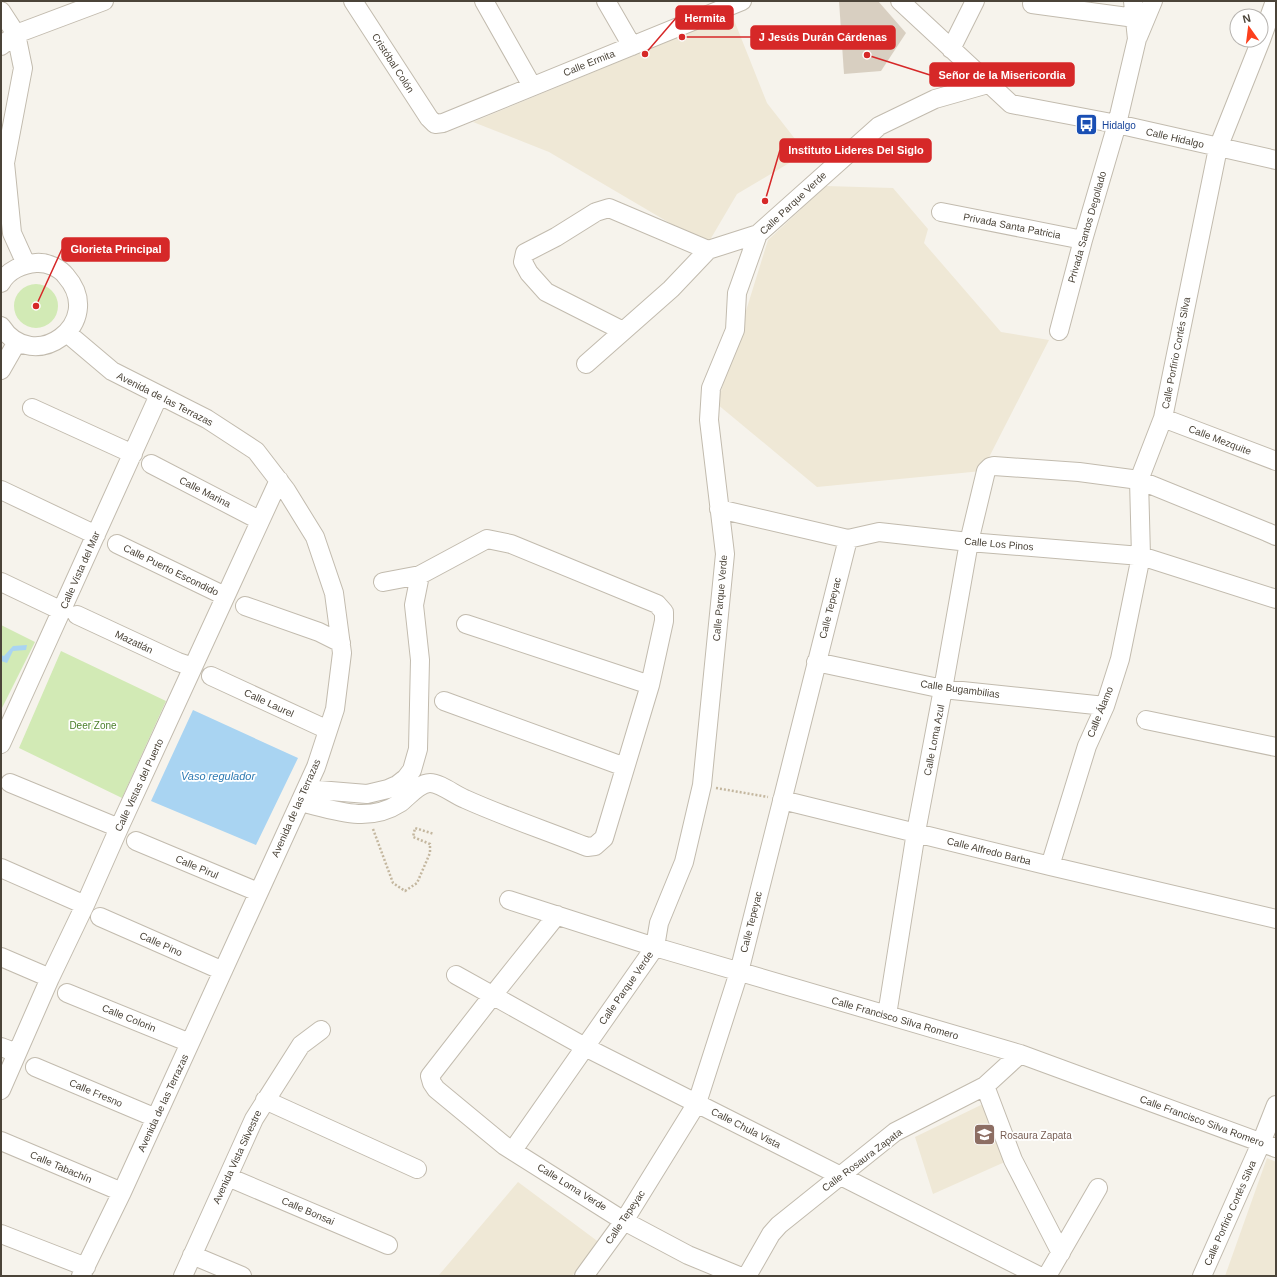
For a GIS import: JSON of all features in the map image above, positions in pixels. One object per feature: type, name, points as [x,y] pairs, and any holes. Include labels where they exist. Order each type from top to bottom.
[{"type":"street","name":"Cristóbal Colón","points":[[353,1],[428,118],[435,124]]},
{"type":"street","points":[[484,1],[532,86]]},
{"type":"street","points":[[606,1],[632,46]]},
{"type":"street","name":"Calle Ermita","points":[[435,124],[443,123],[742,1]]},
{"type":"street","name":"Calle Hidalgo","points":[[900,1],[1011,104],[1116,124],[1276,160]]},
{"type":"street","points":[[951,49],[975,1]]},
{"type":"street","points":[[1137,39],[1153,1]]},
{"type":"street","name":"Calle Porfirio Cortés Silva","points":[[1269,22],[1275,1]]},
{"type":"street","points":[[1,46],[16,34],[92,3]]},
{"type":"street","points":[[1032,4],[1134,10],[1137,39]]},
{"type":"street","points":[[1,11],[16,34],[23,68],[5,163],[12,233],[26,264]]},
{"type":"street","name":"Privada Santos Degollado","points":[[1059,331],[1116,124],[1137,39]]},
{"type":"street","name":"Calle Porfirio Cortés Silva","points":[[1140,556],[1139,480],[1163,418],[1218,148],[1260,48]]},
{"type":"street","name":"Calle Parque Verde","points":[[513,1150],[655,947],[659,923],[684,862],[702,785],[725,554],[709,420],[711,388],[735,330],[737,293],[758,234],[879,126],[935,99],[988,84]]},
{"type":"street","points":[[623,331],[546,292],[529,273],[523,262],[525,253],[556,237],[596,212],[609,208],[708,250]]},
{"type":"street","name":"Privada Santa Patricia","points":[[941,212],[1083,240]]},
{"type":"street","points":[[586,364],[671,289],[708,250],[758,234]]},
{"type":"street","points":[[1,283],[13,270],[26,264],[39,263],[52,266],[64,273],[72,283],[77,296],[78,309],[75,322],[67,333],[56,341],[43,346],[30,346],[17,342],[5,333],[1,326]]},
{"type":"street","name":"Avenida de las Terrazas","points":[[67,333],[112,371],[207,419],[256,451],[286,490],[315,537],[334,593],[342,653],[335,709],[316,767],[84,1272]]},
{"type":"street","points":[[1,370],[17,342]]},
{"type":"street","name":"Calle Vista del Mar","points":[[1,744],[69,613],[96,535],[159,395]]},
{"type":"street","points":[[32,408],[133,454]]},
{"type":"street","name":"Calle Mezquite","points":[[1163,418],[1276,461]]},
{"type":"street","name":"Calle Marina","points":[[151,464],[259,520]]},
{"type":"street","name":"Calle Loma Azul","points":[[887,1015],[916,832],[943,689],[968,542],[986,471],[990,467],[994,466],[1078,472],[1139,480]]},
{"type":"street","name":"Calle Vistas del Puerto","points":[[1,1090],[9,1050],[50,978],[85,905],[259,520],[279,480]]},
{"type":"street","points":[[1139,480],[1276,536]]},
{"type":"street","points":[[1,490],[96,535]]},
{"type":"street","name":"Calle Los Pinos","points":[[719,509],[848,539],[879,532],[968,542],[1140,556],[1276,599]]},
{"type":"street","points":[[303,795],[346,813],[370,814],[384,811],[399,803],[422,785],[428,783],[435,784],[465,799],[587,846],[595,846],[604,838],[650,685],[664,621],[664,612],[657,604],[511,544],[488,539],[420,575],[383,582]]},
{"type":"street","name":"Calle Tepeyac","points":[[584,1276],[624,1221],[697,1103],[738,972],[848,539]]},
{"type":"street","name":"Calle Puerto Escondido","points":[[117,544],[225,596]]},
{"type":"street","name":"Calle Álamo","points":[[1050,866],[1087,746],[1105,706],[1120,659],[1140,556]]},
{"type":"street","points":[[303,795],[367,794],[388,789],[397,785],[406,778],[412,770],[418,749],[420,660],[414,605],[420,575]]},
{"type":"street","name":"Mazatlán","points":[[1,582],[192,667]]},
{"type":"street","points":[[245,606],[319,632],[341,643]]},
{"type":"street","points":[[466,624],[650,685]]},
{"type":"street","name":"Calle Bugambilias","points":[[816,662],[943,689],[1105,706]]},
{"type":"street","name":"Calle Laurel","points":[[211,676],[328,730]]},
{"type":"street","points":[[444,701],[625,767]]},
{"type":"street","points":[[1146,720],[1276,747]]},
{"type":"street","points":[[10,783],[119,828]]},
{"type":"street","name":"Calle Alfredo Barba","points":[[782,800],[1050,866],[1276,919]]},
{"type":"street","name":"Calle Pirul","points":[[136,841],[258,892]]},
{"type":"street","points":[[1,868],[85,905]]},
{"type":"street","name":"Calle Francisco Silva Romero","points":[[509,900],[655,947],[1020,1054],[1269,1146]]},
{"type":"street","points":[[493,995],[557,915]]},
{"type":"street","name":"Calle Pino","points":[[100,917],[223,971]]},
{"type":"street","points":[[1,958],[50,978]]},
{"type":"street","name":"Calle Chula Vista","points":[[456,975],[585,1047],[1039,1276]]},
{"type":"street","name":"Calle Colorin","points":[[67,993],[190,1043]]},
{"type":"street","name":"Calle Loma Verde","points":[[493,995],[430,1076],[436,1089],[506,1146],[624,1221],[688,1255],[739,1276]]},
{"type":"street","name":"Avenida Vista Silvestre","points":[[183,1276],[254,1118],[301,1045],[321,1030]]},
{"type":"street","name":"Calle Rosaura Zapata","points":[[747,1276],[771,1234],[779,1224],[896,1132],[985,1086],[1020,1054]]},
{"type":"street","name":"Calle Fresno","points":[[35,1067],[156,1118]]},
{"type":"street","points":[[985,1086],[1013,1160],[1061,1253]]},
{"type":"street","points":[[265,1100],[418,1169]]},
{"type":"street","name":"Calle Porfirio Cortés Silva","points":[[1202,1276],[1269,1146],[1276,1105]]},
{"type":"street","name":"Calle Tabachín","points":[[1,1141],[122,1192]]},
{"type":"street","name":"Calle Bonsai","points":[[228,1177],[388,1244]]},
{"type":"street","points":[[1047,1276],[1098,1188]]},
{"type":"street","points":[[1,1234],[84,1272]]},
{"type":"street","points":[[192,1255],[242,1276]]},
{"type":"path","points":[[702,785],[782,800]]},
{"type":"path","points":[[370,814],[375,836],[393,883],[405,891],[417,883],[430,853],[430,844],[413,837],[415,828],[434,834]]},
{"type":"shaded area","points":[[732,15],[767,103],[806,153],[737,194],[707,245],[549,152],[473,122]]},
{"type":"shaded area","points":[[826,186],[893,188],[928,229],[924,243],[1001,332],[1049,340],[982,471],[817,487],[717,404],[768,240]]},
{"type":"shaded area","points":[[983,1104],[1007,1161],[933,1194],[915,1137]]},
{"type":"shaded area","points":[[1267,1158],[1276,1162],[1276,1276],[1225,1276]]},
{"type":"shaded area","points":[[518,1182],[600,1243],[572,1276],[439,1275]]},
{"type":"green space","points":[[36,284],[48,288],[54,294],[58,306],[54,318],[48,324],[36,328],[24,324],[18,318],[14,306],[18,294],[24,288]]},
{"type":"green space","points":[[1,625],[35,642],[1,710]]},
{"type":"green space","name":"Deer Zone","points":[[61,651],[166,701],[122,798],[19,748]]},
{"type":"water","points":[[27,645],[26,650],[13,651],[7,663],[1,661],[1,655],[4,656],[13,646]]},
{"type":"water","name":"Vaso regulador","points":[[193,710],[298,758],[256,845],[151,801]]},
{"type":"building","points":[[839,1],[878,1],[906,33],[881,71],[844,74]]},
{"type":"place","name":"J Jesús Durán Cárdenas","points":[[682,37]]},
{"type":"place","name":"Hermita","points":[[645,54]]},
{"type":"place","name":"Señor de la Misericordia","points":[[867,55]]},
{"type":"place","name":"Hidalgo","points":[[1086,125]]},
{"type":"place","name":"Instituto Lideres Del Siglo","points":[[765,201]]},
{"type":"place","name":"Glorieta Principal","points":[[36,306]]},
{"type":"place","name":"Rosaura Zapata","points":[[985,1135]]}]
